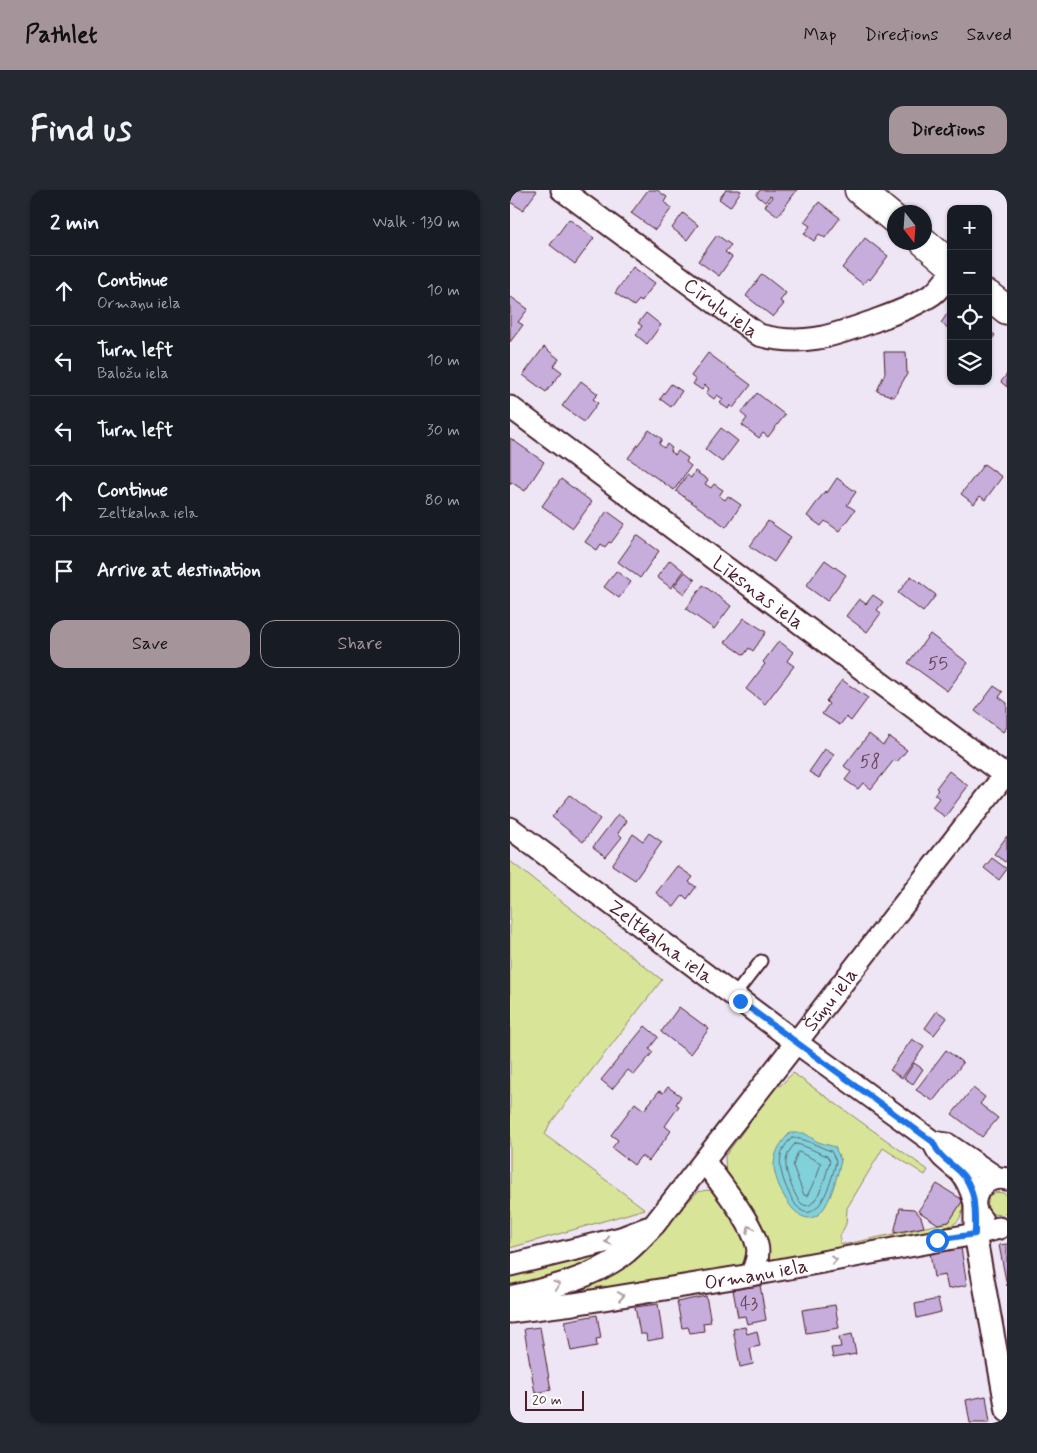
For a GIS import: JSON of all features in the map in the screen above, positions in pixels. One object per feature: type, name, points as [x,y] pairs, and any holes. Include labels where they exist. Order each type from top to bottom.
[{"type":"street","name":"Cīruļu iela","points":[[562,190],[759,335],[777,340],[799,341],[834,336],[908,309],[934,293],[947,278]]},
{"type":"street","points":[[859,190],[887,213]]},
{"type":"street","points":[[932,249],[947,262]]},
{"type":"street","points":[[992,298],[1007,310]]},
{"type":"street","name":"Līksnas iela","points":[[510,407],[1006,775]]},
{"type":"street","name":"Šūņu iela","points":[[510,1297],[552,1288],[588,1274],[624,1255],[654,1226],[1006,775]]},
{"type":"street","name":"Zeltkalna iela","points":[[512,835],[933,1142]]},
{"type":"street","points":[[933,1142],[947,1144],[1002,1178]]},
{"type":"street","points":[[933,1142],[938,1153],[961,1172],[968,1184],[978,1216],[991,1226],[1003,1227]]},
{"type":"street","points":[[705,1162],[749,1226],[758,1246],[757,1259],[752,1275]]},
{"type":"street","points":[[1002,1178],[989,1180],[977,1192],[975,1234],[1007,1410]]},
{"type":"street","points":[[510,1265],[620,1238],[654,1226]]},
{"type":"street","name":"Ormaņu iela","points":[[510,1312],[573,1304],[752,1275],[975,1234],[1003,1227]]},
{"type":"lane","points":[[734,996],[761,961]]},
{"type":"green space","points":[[510,861],[662,980],[549,1125],[545,1135],[645,1209],[510,1248]]},
{"type":"green space","points":[[793,1073],[928,1170],[925,1175],[883,1148],[847,1208],[846,1224],[840,1236],[840,1244],[949,1222],[963,1200],[963,1209],[958,1220],[949,1226],[928,1231],[929,1235],[764,1266],[726,1180],[725,1156],[777,1085],[780,1086]]},
{"type":"green space","points":[[708,1190],[717,1193],[750,1240],[745,1265],[611,1288],[605,1286],[598,1287],[594,1290],[569,1294],[569,1299],[548,1296],[653,1240],[697,1192]]},
{"type":"green space","points":[[996,1192],[1007,1195],[1007,1212],[1003,1215],[992,1214],[987,1207],[989,1196]]},
{"type":"green space","points":[[620,1245],[585,1268],[510,1290],[510,1273]]},
{"type":"water","points":[[790,1133],[804,1133],[818,1142],[835,1147],[841,1161],[828,1202],[821,1212],[812,1218],[804,1217],[796,1212],[788,1203],[782,1193],[775,1172],[774,1164],[777,1151]]},
{"type":"building","points":[[510,190],[537,191],[523,210],[510,202]]},
{"type":"building","points":[[648,190],[657,190],[667,197],[664,202],[672,208],[655,230],[631,213]]},
{"type":"building","points":[[726,190],[741,191],[730,207],[719,199]]},
{"type":"building","points":[[760,190],[797,190],[778,216],[765,206],[772,197],[770,196],[765,202],[756,195]]},
{"type":"building","points":[[819,202],[840,218],[825,238],[819,234],[814,241],[804,234],[810,226],[804,222]]},
{"type":"building","points":[[683,213],[698,225],[687,240],[672,228]]},
{"type":"building","points":[[569,219],[594,238],[575,264],[550,245]]},
{"type":"building","points":[[717,235],[731,245],[725,252],[732,257],[719,276],[698,261]]},
{"type":"building","points":[[865,238],[888,256],[870,280],[868,278],[863,284],[842,268]]},
{"type":"building","points":[[633,267],[655,283],[641,302],[639,300],[634,306],[615,293]]},
{"type":"building","points":[[762,274],[786,293],[780,301],[784,304],[773,317],[746,296]]},
{"type":"building","points":[[511,297],[528,309],[518,322],[523,325],[510,342],[510,299]]},
{"type":"building","points":[[646,313],[661,325],[647,344],[636,335],[642,326],[638,323]]},
{"type":"building","points":[[947,314],[947,327],[941,323]]},
{"type":"building","points":[[544,347],[559,359],[554,366],[562,372],[546,392],[523,375]]},
{"type":"building","points":[[884,352],[906,352],[907,374],[894,397],[877,391],[885,373]]},
{"type":"building","points":[[708,353],[751,385],[733,408],[730,405],[728,409],[720,403],[723,399],[717,395],[714,399],[706,393],[709,389],[705,385],[702,390],[693,384],[696,380],[691,376]]},
{"type":"building","points":[[1007,374],[1007,387],[1001,382]]},
{"type":"building","points":[[581,381],[598,394],[593,399],[598,403],[584,422],[562,406]]},
{"type":"building","points":[[671,384],[682,391],[671,407],[660,399]]},
{"type":"building","points":[[757,393],[785,415],[768,437],[763,433],[759,438],[742,425],[747,418],[741,413]]},
{"type":"building","points":[[721,428],[738,441],[722,462],[705,449]]},
{"type":"building","points":[[649,430],[662,439],[659,444],[664,448],[667,444],[672,448],[670,451],[675,455],[678,451],[688,458],[686,462],[691,466],[674,490],[628,458]]},
{"type":"building","points":[[510,438],[544,462],[525,491],[511,482],[510,484]]},
{"type":"building","points":[[984,464],[1002,477],[985,500],[980,496],[974,504],[961,494]]},
{"type":"building","points":[[695,471],[708,480],[705,484],[711,488],[714,484],[723,490],[719,496],[725,500],[728,496],[741,505],[726,527],[676,491],[687,475],[691,478]]},
{"type":"building","points":[[837,478],[856,492],[847,505],[855,510],[839,531],[825,521],[821,526],[807,516]]},
{"type":"building","points":[[561,479],[592,502],[573,528],[542,506]]},
{"type":"building","points":[[607,511],[625,524],[611,543],[609,542],[605,547],[601,544],[597,550],[585,542]]},
{"type":"building","points":[[768,521],[791,537],[774,562],[750,546]]},
{"type":"building","points":[[637,535],[659,551],[640,578],[618,562]]},
{"type":"building","points":[[670,560],[684,571],[671,588],[657,577]]},
{"type":"building","points":[[825,560],[846,575],[827,601],[806,586]]},
{"type":"building","points":[[616,571],[631,582],[619,598],[604,587]]},
{"type":"building","points":[[685,572],[695,580],[684,594],[674,586]]},
{"type":"building","points":[[911,576],[936,595],[923,612],[898,593]]},
{"type":"building","points":[[703,585],[731,606],[714,629],[686,609]]},
{"type":"building","points":[[873,595],[883,602],[877,610],[881,613],[867,632],[846,616],[859,599],[866,604]]},
{"type":"building","points":[[744,618],[766,632],[753,651],[749,648],[744,655],[725,642]]},
{"type":"building","points":[[930,634],[968,663],[947,691],[908,663]]},
{"type":"building","points":[[779,641],[793,652],[787,661],[794,666],[765,704],[746,689]]},
{"type":"building","points":[[842,680],[868,698],[851,721],[846,717],[840,725],[822,714],[829,704],[826,701]]},
{"type":"building","points":[[994,686],[1003,692],[999,697],[1007,703],[1007,727],[1003,732],[975,711]]},
{"type":"building","points":[[869,734],[883,745],[889,737],[907,750],[897,762],[894,760],[871,789],[863,783],[858,789],[845,780],[851,772],[844,766]]},
{"type":"building","points":[[825,749],[834,755],[819,778],[809,772]]},
{"type":"building","points":[[949,771],[968,786],[945,817],[932,807],[939,798],[934,794],[938,790],[936,788]]},
{"type":"building","points":[[570,795],[600,819],[583,842],[552,817]]},
{"type":"building","points":[[618,814],[627,821],[618,833],[622,837],[606,857],[593,847]]},
{"type":"building","points":[[649,833],[662,842],[635,880],[612,865],[633,834],[643,841]]},
{"type":"building","points":[[1007,836],[1007,860],[1005,862],[994,854]]},
{"type":"building","points":[[992,858],[1007,869],[999,880],[984,868]]},
{"type":"building","points":[[677,866],[693,877],[689,882],[696,887],[687,899],[683,895],[674,907],[656,893]]},
{"type":"building","points":[[679,1007],[709,1029],[690,1054],[661,1032]]},
{"type":"building","points":[[937,1011],[947,1018],[934,1035],[925,1028]]},
{"type":"building","points":[[645,1026],[658,1037],[649,1049],[653,1052],[634,1075],[628,1070],[612,1089],[601,1080]]},
{"type":"building","points":[[912,1039],[924,1047],[902,1078],[890,1070]]},
{"type":"building","points":[[946,1050],[963,1063],[933,1101],[916,1090]]},
{"type":"building","points":[[914,1063],[923,1069],[913,1084],[904,1078]]},
{"type":"building","points":[[668,1087],[681,1096],[676,1104],[679,1106],[665,1126],[671,1131],[649,1161],[641,1156],[634,1165],[612,1148],[618,1140],[611,1135],[635,1103],[644,1110],[659,1091],[663,1093]]},
{"type":"building","points":[[973,1088],[985,1097],[980,1104],[998,1118],[982,1137],[952,1114]]},
{"type":"building","points":[[937,1184],[963,1200],[949,1222],[938,1224],[918,1211]]},
{"type":"building","points":[[900,1208],[914,1209],[921,1217],[924,1227],[894,1233]]},
{"type":"building","points":[[1007,1244],[1007,1286],[999,1245]]},
{"type":"building","points":[[961,1248],[967,1285],[948,1289],[945,1275],[934,1277],[930,1253]]},
{"type":"building","points":[[760,1285],[766,1320],[747,1324],[745,1316],[738,1317],[733,1290]]},
{"type":"building","points":[[706,1296],[711,1322],[703,1323],[704,1331],[690,1333],[688,1327],[682,1328],[677,1302]]},
{"type":"building","points":[[938,1299],[941,1312],[917,1318],[915,1304]]},
{"type":"building","points":[[658,1304],[663,1338],[647,1341],[646,1334],[640,1334],[635,1307]]},
{"type":"building","points":[[835,1305],[839,1328],[806,1333],[802,1310]]},
{"type":"building","points":[[597,1315],[601,1338],[596,1339],[597,1346],[571,1351],[565,1321]]},
{"type":"building","points":[[540,1327],[551,1390],[535,1393],[524,1329]]},
{"type":"building","points":[[745,1327],[747,1334],[757,1331],[760,1346],[750,1348],[753,1364],[740,1367],[733,1329]]},
{"type":"building","points":[[852,1334],[856,1354],[833,1358],[831,1348],[841,1347],[839,1337]]},
{"type":"building","points":[[986,1396],[990,1423],[970,1423],[966,1400]]},
{"type":"route","points":[[740,1001],[933,1142],[938,1153],[961,1172],[974,1200],[975,1234],[937,1240]]}]
